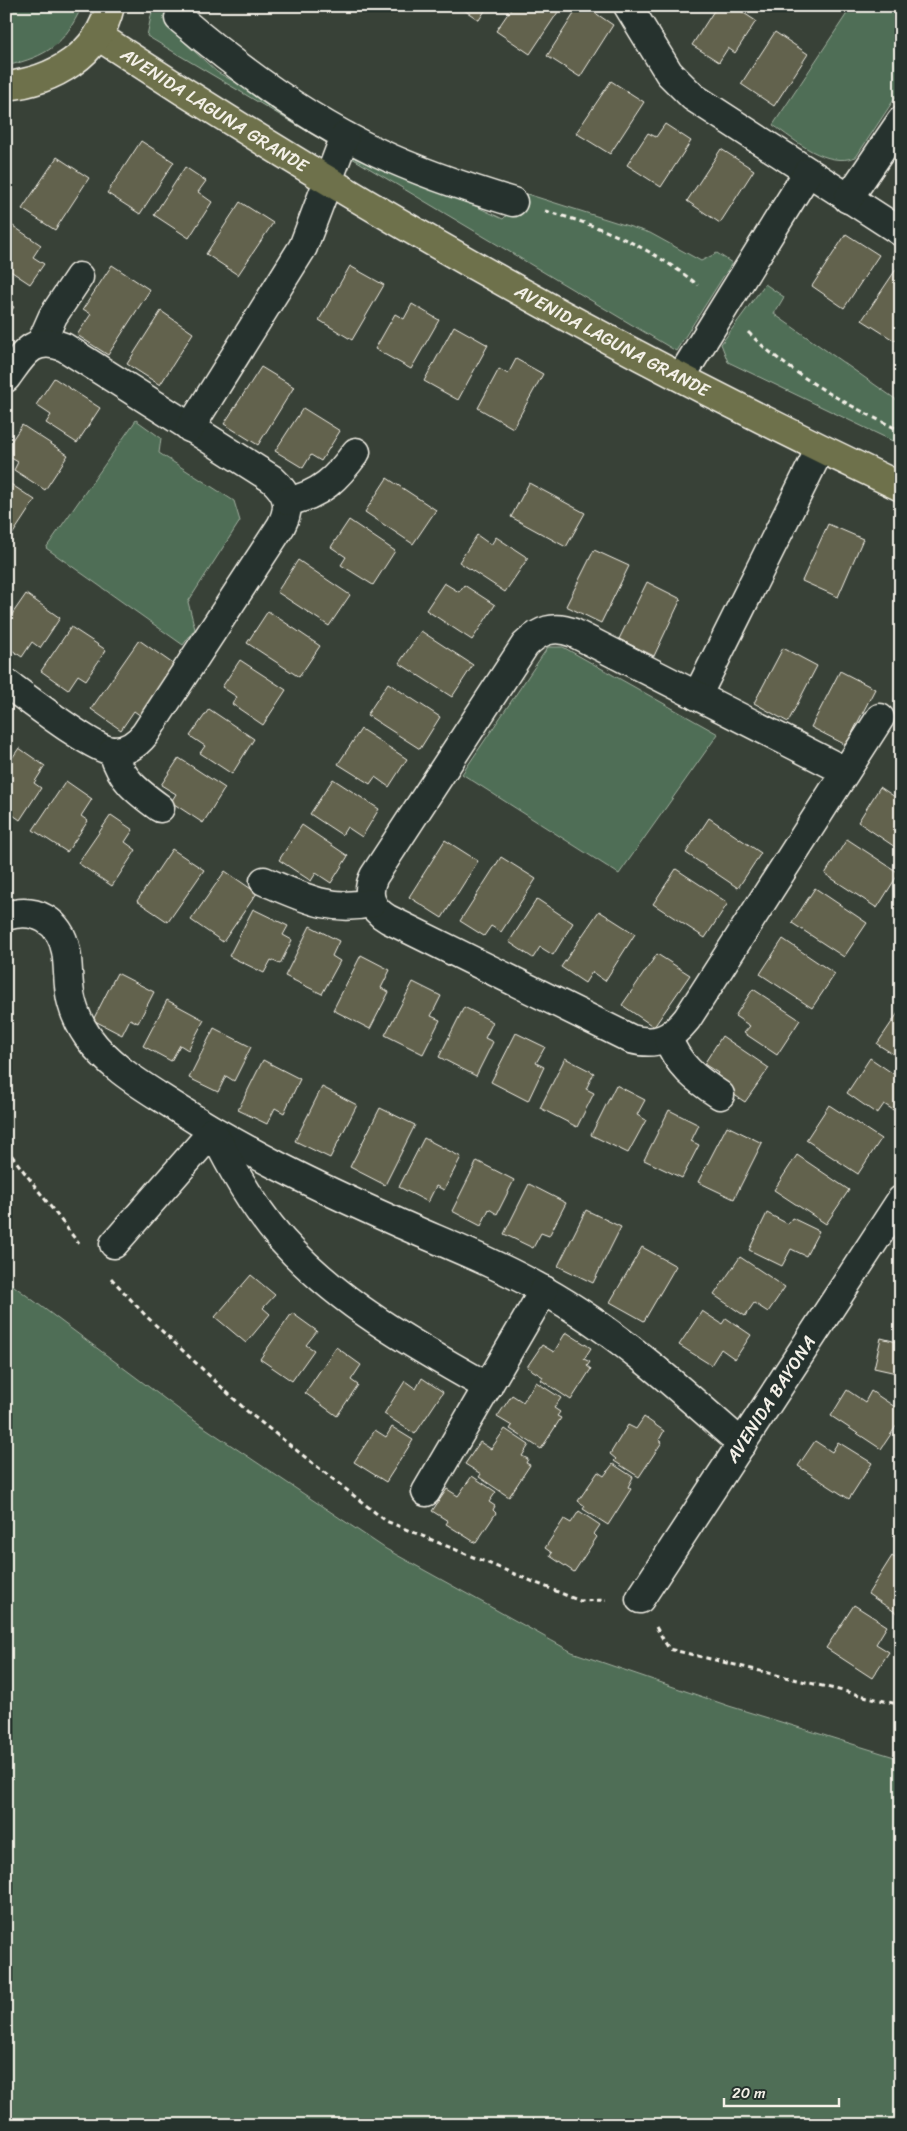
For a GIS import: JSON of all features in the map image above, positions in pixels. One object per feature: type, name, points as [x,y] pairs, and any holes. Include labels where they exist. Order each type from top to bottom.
[{"type":"main road","points":[[6,86],[28,84],[67,67],[98,36],[108,18],[110,6]]},
{"type":"main road","name":"AVENIDA LAGUNA GRANDE","points":[[98,36],[329,183],[562,315],[820,449],[901,487]]},
{"type":"street","points":[[628,6],[646,33],[659,58],[680,86],[693,97],[901,232]]},
{"type":"street","points":[[179,18],[225,57],[267,88],[346,136],[377,152],[455,184],[513,202]]},
{"type":"street","points":[[848,199],[901,121]]},
{"type":"street","name":"AVENIDA LAGUNA GRANDE","points":[[329,183],[346,136]]},
{"type":"street","points":[[681,376],[808,172]]},
{"type":"street","points":[[190,428],[303,247],[329,183]]},
{"type":"street","points":[[41,343],[53,316],[79,277]]},
{"type":"street","points":[[6,378],[30,348],[41,343],[53,343],[64,347],[272,480],[283,488],[288,501],[287,514],[281,526],[145,734],[132,747],[113,751],[95,745],[6,683]]},
{"type":"street","points":[[697,696],[820,449]]},
{"type":"street","points":[[288,501],[304,499],[318,493],[344,469],[356,452]]},
{"type":"street","points":[[845,771],[566,630],[546,630],[534,636],[525,645],[374,876],[370,884],[371,903],[378,913],[388,919],[631,1039],[643,1042],[656,1042],[668,1038],[687,1019],[880,718]]},
{"type":"street","points":[[113,751],[120,773],[128,783],[160,808]]},
{"type":"street","points":[[264,881],[324,905],[341,907],[371,903]]},
{"type":"street","points":[[6,916],[19,912],[32,912],[45,917],[55,926],[62,938],[66,952],[72,1003],[87,1035],[101,1054],[118,1070],[213,1131],[333,1194],[468,1252],[544,1290],[617,1338],[742,1444]]},
{"type":"street","points":[[668,1038],[675,1055],[687,1070],[720,1094]]},
{"type":"street","points":[[114,1244],[213,1131]]},
{"type":"street","points":[[213,1131],[234,1172],[258,1210],[282,1240],[308,1266],[337,1291],[383,1324],[488,1387]]},
{"type":"street","name":"AVENIDA BAYONA","points":[[640,1599],[901,1200]]},
{"type":"street","points":[[426,1492],[544,1290]]},
{"type":"path","points":[[6,1148],[80,1244]]},
{"type":"path","points":[[106,1273],[146,1316],[248,1412],[386,1521],[580,1601],[640,1599],[669,1650],[901,1705]]},
{"type":"green space","points":[[6,6],[82,6],[68,30],[53,47],[33,58],[6,66]]},
{"type":"green space","points":[[153,6],[173,6],[171,30],[217,72],[366,155],[503,219],[527,194],[650,233],[701,261],[717,253],[732,263],[676,351],[147,36]]},
{"type":"green space","points":[[852,6],[901,6],[901,89],[856,157],[834,159],[823,156],[801,145],[773,125]]},
{"type":"green space","points":[[765,284],[784,297],[774,314],[901,403],[901,445],[728,362],[721,344]]},
{"type":"green space","points":[[136,420],[161,438],[159,453],[234,501],[240,521],[188,602],[195,629],[183,645],[46,548]]},
{"type":"green space","points":[[548,647],[563,647],[718,734],[619,874],[462,774]]},
{"type":"green space","points":[[6,1280],[189,1417],[386,1549],[572,1652],[729,1706],[901,1759],[901,2125],[6,2125]]},
{"type":"building","points":[[458,6],[488,6],[479,20]]},
{"type":"building","points":[[513,6],[556,6],[560,9],[530,54],[496,31]]},
{"type":"building","points":[[579,6],[585,6],[613,25],[580,77],[547,56]]},
{"type":"building","points":[[717,6],[733,6],[756,21],[735,53],[728,48],[719,62],[692,45]]},
{"type":"building","points":[[775,32],[808,54],[774,106],[741,84]]},
{"type":"building","points":[[611,81],[644,102],[610,154],[576,133]]},
{"type":"building","points":[[665,124],[691,141],[661,187],[627,165],[648,133],[656,137]]},
{"type":"building","points":[[141,141],[174,162],[140,214],[107,193]]},
{"type":"building","points":[[721,149],[754,170],[720,223],[687,201]]},
{"type":"building","points":[[57,157],[89,178],[55,230],[22,209]]},
{"type":"building","points":[[901,161],[901,175],[895,171]]},
{"type":"building","points":[[185,167],[206,181],[198,192],[212,202],[189,238],[154,215]]},
{"type":"building","points":[[240,202],[273,223],[238,275],[206,254]]},
{"type":"building","points":[[10,224],[41,245],[33,257],[44,264],[30,284],[6,268],[6,229]]},
{"type":"building","points":[[846,234],[879,255],[844,308],[812,286]]},
{"type":"building","points":[[112,265],[150,290],[108,355],[77,335],[91,314],[83,309]]},
{"type":"building","points":[[350,266],[384,285],[352,340],[319,320]]},
{"type":"building","points":[[897,268],[901,270],[901,333],[895,341],[862,320]]},
{"type":"building","points":[[6,302],[14,307],[6,319]]},
{"type":"building","points":[[412,304],[439,320],[411,369],[375,349],[395,314],[404,319]]},
{"type":"building","points":[[161,311],[193,333],[160,385],[127,364]]},
{"type":"building","points":[[454,326],[488,345],[458,400],[424,381]]},
{"type":"building","points":[[516,359],[543,374],[513,428],[478,408],[499,369],[508,374]]},
{"type":"building","points":[[261,367],[294,387],[258,445],[224,424]]},
{"type":"building","points":[[54,378],[100,408],[77,443],[46,423],[51,415],[36,405]]},
{"type":"building","points":[[303,408],[340,431],[321,461],[311,455],[303,468],[275,451]]},
{"type":"building","points":[[22,425],[68,455],[45,490],[14,470],[18,462],[6,455],[6,449]]},
{"type":"building","points":[[387,478],[436,510],[413,544],[365,512]]},
{"type":"building","points":[[6,481],[35,500],[12,535],[6,531]]},
{"type":"building","points":[[529,483],[585,513],[566,547],[511,517]]},
{"type":"building","points":[[349,520],[395,551],[373,585],[341,565],[346,557],[331,547]]},
{"type":"building","points":[[828,524],[863,539],[838,597],[802,581]]},
{"type":"building","points":[[477,535],[491,545],[496,537],[528,558],[505,592],[459,562]]},
{"type":"building","points":[[594,550],[629,566],[601,623],[566,606]]},
{"type":"building","points":[[298,560],[350,595],[329,626],[277,592]]},
{"type":"building","points":[[647,582],[681,599],[654,656],[619,639]]},
{"type":"building","points":[[444,583],[459,592],[464,585],[495,605],[472,640],[426,610]]},
{"type":"building","points":[[26,594],[60,618],[40,648],[32,642],[22,657],[6,646],[6,623]]},
{"type":"building","points":[[268,611],[320,646],[299,677],[247,643]]},
{"type":"building","points":[[71,627],[106,650],[86,680],[78,675],[68,690],[41,671]]},
{"type":"building","points":[[421,631],[473,665],[452,697],[399,663]]},
{"type":"building","points":[[139,640],[176,666],[141,716],[134,711],[121,730],[91,709]]},
{"type":"building","points":[[783,648],[817,666],[788,722],[754,703]]},
{"type":"building","points":[[240,660],[286,690],[263,725],[232,704],[237,697],[222,687]]},
{"type":"building","points":[[840,671],[875,689],[846,745],[811,727]]},
{"type":"building","points":[[388,683],[440,717],[420,749],[367,715]]},
{"type":"building","points":[[209,709],[254,739],[232,774],[200,753],[205,746],[190,736]]},
{"type":"building","points":[[361,729],[407,759],[389,787],[375,777],[370,784],[338,764]]},
{"type":"building","points":[[19,748],[45,766],[34,783],[41,788],[20,820],[6,810],[6,767]]},
{"type":"building","points":[[179,758],[225,788],[203,823],[171,802],[176,794],[161,785]]},
{"type":"building","points":[[333,779],[379,809],[362,837],[347,827],[342,835],[310,814]]},
{"type":"building","points":[[66,781],[92,799],[81,816],[88,821],[67,852],[33,830]]},
{"type":"building","points":[[880,787],[901,801],[901,851],[858,822]]},
{"type":"building","points":[[111,815],[133,830],[125,842],[136,850],[112,886],[78,863]]},
{"type":"building","points":[[709,818],[761,853],[738,888],[686,853]]},
{"type":"building","points":[[302,825],[348,856],[331,883],[316,873],[311,881],[279,860]]},
{"type":"building","points":[[847,839],[899,873],[877,908],[825,874]]},
{"type":"building","points":[[445,840],[478,861],[442,918],[409,897]]},
{"type":"building","points":[[172,849],[204,870],[168,922],[137,901]]},
{"type":"building","points":[[501,857],[536,879],[501,932],[491,926],[484,936],[460,921]]},
{"type":"building","points":[[676,869],[728,903],[705,938],[653,904]]},
{"type":"building","points":[[225,871],[257,893],[223,942],[191,920]]},
{"type":"building","points":[[815,888],[867,923],[844,957],[792,923]]},
{"type":"building","points":[[537,899],[573,923],[553,955],[540,947],[533,958],[509,942]]},
{"type":"building","points":[[253,909],[288,926],[283,935],[292,940],[280,964],[271,960],[264,973],[229,956]]},
{"type":"building","points":[[599,911],[635,934],[605,981],[592,972],[585,983],[561,967]]},
{"type":"building","points":[[310,926],[339,941],[332,956],[340,961],[322,994],[285,976]]},
{"type":"building","points":[[783,939],[835,974],[812,1008],[760,974]]},
{"type":"building","points":[[657,954],[690,975],[654,1027],[622,1005]]},
{"type":"building","points":[[361,955],[390,970],[381,988],[389,992],[370,1029],[333,1010]]},
{"type":"building","points":[[117,973],[154,992],[138,1023],[130,1019],[122,1035],[93,1020]]},
{"type":"building","points":[[413,982],[441,996],[431,1016],[440,1020],[423,1054],[385,1035]]},
{"type":"building","points":[[753,989],[800,1020],[777,1055],[744,1033],[750,1026],[735,1016]]},
{"type":"building","points":[[167,1000],[204,1020],[188,1050],[180,1045],[171,1061],[143,1046]]},
{"type":"building","points":[[464,1007],[493,1022],[485,1038],[493,1042],[476,1076],[439,1057]]},
{"type":"building","points":[[901,1011],[901,1059],[877,1044]]},
{"type":"building","points":[[214,1028],[251,1047],[234,1081],[226,1076],[218,1092],[189,1078]]},
{"type":"building","points":[[516,1033],[545,1047],[536,1063],[544,1067],[528,1101],[491,1082]]},
{"type":"building","points":[[722,1036],[769,1068],[745,1102],[713,1081],[718,1073],[704,1064]]},
{"type":"building","points":[[565,1058],[594,1073],[586,1089],[594,1093],[577,1127],[540,1108]]},
{"type":"building","points":[[870,1058],[901,1079],[901,1109],[898,1113],[884,1104],[877,1114],[847,1093]]},
{"type":"building","points":[[263,1060],[300,1079],[284,1113],[275,1108],[267,1124],[238,1110]]},
{"type":"building","points":[[616,1085],[645,1100],[637,1115],[646,1120],[628,1153],[591,1135]]},
{"type":"building","points":[[322,1087],[357,1105],[330,1158],[295,1141]]},
{"type":"building","points":[[829,1105],[881,1139],[858,1174],[806,1140]]},
{"type":"building","points":[[380,1108],[415,1125],[385,1185],[350,1167]]},
{"type":"building","points":[[669,1110],[699,1125],[691,1141],[699,1145],[682,1178],[644,1160]]},
{"type":"building","points":[[727,1126],[762,1143],[734,1199],[698,1182]]},
{"type":"building","points":[[424,1138],[461,1157],[444,1190],[436,1186],[428,1202],[399,1187]]},
{"type":"building","points":[[797,1155],[849,1190],[826,1224],[774,1190]]},
{"type":"building","points":[[477,1161],[514,1180],[497,1214],[489,1209],[481,1226],[452,1211]]},
{"type":"building","points":[[529,1184],[566,1203],[549,1236],[541,1233],[533,1248],[504,1234]]},
{"type":"building","points":[[586,1210],[621,1227],[593,1283],[558,1266]]},
{"type":"building","points":[[767,1213],[788,1224],[792,1218],[819,1231],[806,1256],[791,1249],[782,1266],[749,1250]]},
{"type":"building","points":[[642,1247],[676,1266],[644,1321],[610,1302]]},
{"type":"building","points":[[740,1257],[785,1287],[768,1312],[754,1303],[745,1316],[714,1295]]},
{"type":"building","points":[[251,1275],[275,1295],[263,1308],[270,1314],[246,1343],[215,1317]]},
{"type":"building","points":[[702,1311],[722,1324],[726,1318],[751,1335],[735,1359],[721,1349],[711,1365],[679,1345]]},
{"type":"building","points":[[292,1313],[317,1331],[306,1345],[314,1350],[292,1381],[260,1359]]},
{"type":"building","points":[[566,1332],[591,1348],[584,1359],[590,1362],[587,1366],[591,1369],[571,1400],[541,1380],[543,1377],[527,1367],[542,1345],[554,1352]]},
{"type":"building","points":[[881,1338],[901,1343],[901,1374],[874,1368]]},
{"type":"building","points":[[336,1347],[361,1365],[351,1380],[358,1385],[337,1416],[305,1393]]},
{"type":"building","points":[[422,1378],[443,1392],[415,1434],[384,1414],[405,1381],[416,1389]]},
{"type":"building","points":[[536,1382],[561,1398],[554,1408],[560,1412],[557,1416],[561,1418],[541,1449],[510,1429],[512,1426],[497,1417],[512,1395],[523,1402]]},
{"type":"building","points":[[847,1390],[865,1402],[871,1391],[901,1411],[901,1419],[881,1449],[831,1416]]},
{"type":"building","points":[[644,1417],[664,1431],[659,1440],[662,1442],[639,1477],[614,1461],[616,1459],[610,1454],[628,1425],[636,1429]]},
{"type":"building","points":[[392,1427],[413,1440],[386,1482],[354,1462],[375,1430],[386,1437]]},
{"type":"building","points":[[505,1429],[529,1445],[522,1456],[528,1459],[526,1463],[530,1465],[509,1497],[479,1477],[481,1474],[465,1464],[480,1442],[491,1449]]},
{"type":"building","points":[[815,1441],[832,1452],[838,1442],[872,1463],[849,1499],[798,1466]]},
{"type":"building","points":[[613,1464],[633,1477],[628,1487],[631,1489],[608,1525],[583,1509],[585,1506],[578,1501],[598,1472],[604,1476]]},
{"type":"building","points":[[472,1476],[496,1492],[489,1502],[495,1506],[493,1510],[496,1513],[476,1543],[446,1524],[448,1521],[432,1511],[447,1489],[458,1496]]},
{"type":"building","points":[[579,1511],[600,1525],[594,1534],[597,1537],[574,1572],[550,1556],[552,1553],[545,1548],[564,1519],[571,1523]]},
{"type":"building","points":[[892,1556],[901,1562],[901,1616],[868,1594]]},
{"type":"building","points":[[854,1605],[887,1626],[876,1644],[889,1652],[872,1678],[826,1648]]}]
